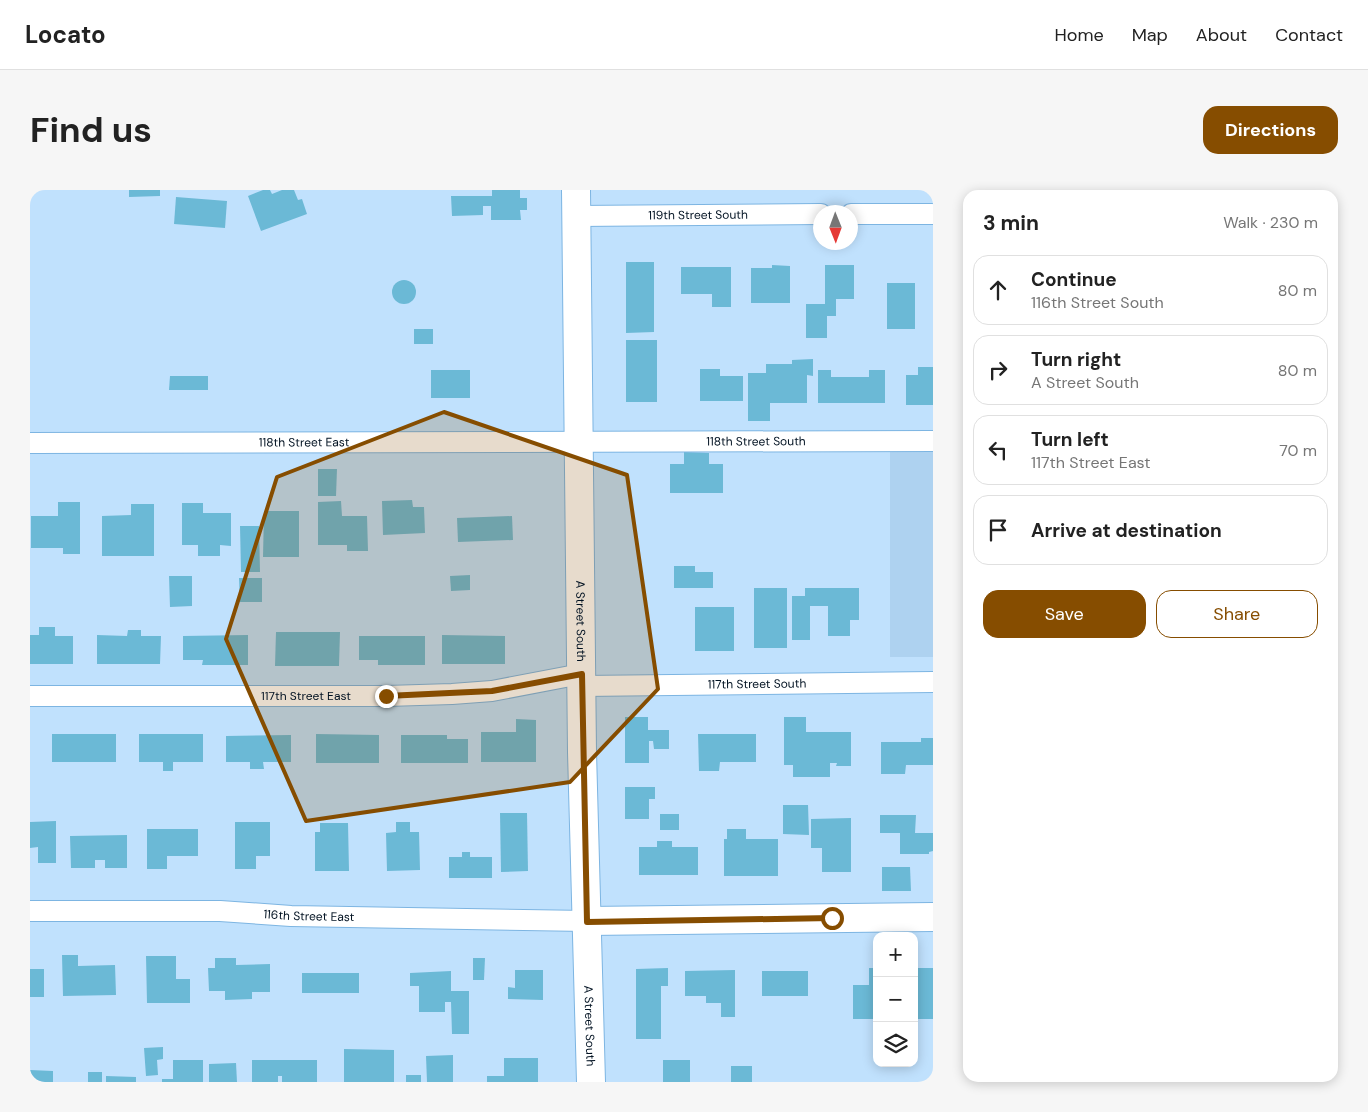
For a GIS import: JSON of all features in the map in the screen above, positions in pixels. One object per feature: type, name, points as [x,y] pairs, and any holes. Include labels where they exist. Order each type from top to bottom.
[{"type":"street","name":"119th Street South","points":[[576,203],[813,214]]},
{"type":"street","name":"A Street South","points":[[576,203],[582,680],[591,1082]]},
{"type":"street","points":[[858,214],[933,214]]},
{"type":"street","name":"118th Street South","points":[[578,440],[933,441]]},
{"type":"street","name":"118th Street East","points":[[30,443],[578,440]]},
{"type":"street","name":"117th Street South","points":[[582,680],[933,682]]},
{"type":"street","name":"117th Street East","points":[[30,696],[442,694],[492,691],[582,680]]},
{"type":"street","name":"116th Street East","points":[[30,911],[220,911],[290,916],[587,922]]},
{"type":"street","points":[[587,922],[933,917]]},
{"type":"highlighted area","points":[[444,412],[627,475],[658,689],[570,782],[306,821],[226,639],[277,477]]},
{"type":"shaded area","points":[[890,452],[933,452],[933,657],[890,657]]},
{"type":"building","points":[[129,190],[160,190],[160,196],[129,197]]},
{"type":"building","points":[[263,190],[270,190],[272,194],[282,190],[294,190],[298,200],[302,199],[307,214],[261,231],[248,196]]},
{"type":"building","points":[[492,190],[520,190],[520,198],[527,198],[527,210],[520,210],[521,220],[491,220],[491,206],[483,206],[483,215],[452,216],[451,196],[492,196]]},
{"type":"building","points":[[176,197],[227,201],[225,228],[174,224]]},
{"type":"building","points":[[626,262],[654,262],[654,332],[626,333]]},
{"type":"building","points":[[772,265],[790,266],[790,303],[751,303],[751,268],[772,268]]},
{"type":"building","points":[[825,265],[854,265],[854,299],[836,299],[836,316],[827,316],[827,338],[806,338],[806,304],[825,304]]},
{"type":"building","points":[[681,267],[731,267],[731,307],[712,307],[712,294],[681,294]]},
{"type":"building","points":[[404,280],[412,284],[416,292],[412,300],[404,304],[396,300],[392,292],[396,284]]},
{"type":"building","points":[[887,283],[915,283],[915,329],[887,329]]},
{"type":"building","points":[[414,329],[433,329],[433,344],[414,344]]},
{"type":"building","points":[[626,340],[657,340],[657,402],[626,402]]},
{"type":"building","points":[[813,359],[813,376],[807,375],[807,403],[770,403],[770,421],[748,421],[748,373],[766,373],[766,364],[792,364],[792,360]]},
{"type":"building","points":[[918,367],[933,367],[933,405],[906,405],[906,375],[918,375]]},
{"type":"building","points":[[700,369],[720,369],[720,376],[743,376],[743,401],[700,401]]},
{"type":"building","points":[[431,370],[470,370],[470,398],[431,398]]},
{"type":"building","points":[[818,370],[831,370],[831,377],[869,377],[869,370],[885,370],[885,403],[818,403]]},
{"type":"building","points":[[170,376],[208,376],[208,390],[169,390]]},
{"type":"building","points":[[684,452],[709,453],[709,464],[723,464],[723,493],[670,493],[670,464],[684,464]]},
{"type":"building","points":[[318,469],[337,469],[336,496],[318,496]]},
{"type":"building","points":[[412,500],[413,507],[424,507],[425,533],[383,535],[382,501]]},
{"type":"building","points":[[341,501],[342,516],[367,516],[368,551],[347,551],[347,545],[318,545],[318,502]]},
{"type":"building","points":[[58,502],[80,502],[80,554],[63,554],[63,548],[31,548],[31,516],[58,516]]},
{"type":"building","points":[[182,503],[203,503],[203,513],[231,513],[231,546],[220,545],[220,556],[198,556],[198,545],[182,545]]},
{"type":"building","points":[[131,504],[154,504],[154,556],[102,556],[102,516],[131,515]]},
{"type":"building","points":[[264,511],[299,511],[299,557],[263,557]]},
{"type":"building","points":[[512,516],[513,540],[458,542],[457,518]]},
{"type":"building","points":[[240,526],[259,526],[260,572],[241,572]]},
{"type":"building","points":[[674,566],[695,566],[695,572],[713,572],[713,588],[674,588]]},
{"type":"building","points":[[470,575],[470,590],[451,591],[450,576]]},
{"type":"building","points":[[169,576],[192,576],[192,606],[170,607]]},
{"type":"building","points":[[239,578],[262,578],[262,602],[240,602]]},
{"type":"building","points":[[754,588],[787,588],[787,648],[754,648]]},
{"type":"building","points":[[805,588],[859,588],[859,620],[850,620],[850,636],[828,636],[828,606],[810,606],[810,640],[792,640],[792,596],[805,596]]},
{"type":"building","points":[[695,607],[734,607],[734,651],[695,651]]},
{"type":"building","points":[[39,627],[55,627],[55,636],[73,636],[73,664],[30,664],[30,635],[39,635]]},
{"type":"building","points":[[128,630],[141,630],[141,636],[161,636],[160,664],[97,664],[97,635],[127,636]]},
{"type":"building","points":[[276,632],[340,632],[339,666],[275,666]]},
{"type":"building","points":[[248,635],[248,665],[202,665],[203,660],[183,660],[183,636]]},
{"type":"building","points":[[442,635],[505,636],[505,664],[442,664]]},
{"type":"building","points":[[359,636],[425,636],[425,665],[378,665],[378,660],[359,660]]},
{"type":"building","points":[[625,717],[648,717],[648,730],[669,730],[669,749],[654,749],[653,741],[649,741],[649,763],[625,763]]},
{"type":"building","points":[[784,717],[806,717],[806,732],[851,732],[851,766],[836,766],[837,763],[830,763],[830,777],[793,777],[793,765],[784,765]]},
{"type":"building","points":[[516,719],[536,720],[536,762],[481,762],[481,732],[516,732]]},
{"type":"building","points":[[52,734],[116,734],[116,762],[52,762]]},
{"type":"building","points":[[139,734],[203,734],[203,762],[173,762],[173,771],[163,771],[163,762],[139,762]]},
{"type":"building","points":[[316,734],[379,735],[379,763],[316,763]]},
{"type":"building","points":[[698,734],[756,734],[756,762],[720,762],[719,771],[699,771]]},
{"type":"building","points":[[291,735],[291,762],[263,762],[264,769],[250,769],[250,762],[226,762],[226,736]]},
{"type":"building","points":[[401,735],[447,735],[447,739],[468,739],[468,763],[401,763]]},
{"type":"building","points":[[921,738],[933,738],[933,765],[906,765],[905,774],[881,774],[881,742],[921,742]]},
{"type":"building","points":[[625,787],[655,787],[655,799],[649,799],[649,819],[625,819]]},
{"type":"building","points":[[783,805],[808,805],[809,835],[783,834]]},
{"type":"building","points":[[500,813],[527,813],[528,871],[501,872]]},
{"type":"building","points":[[660,814],[679,814],[679,830],[660,830]]},
{"type":"building","points":[[880,815],[916,815],[915,833],[933,833],[933,851],[929,852],[929,854],[900,854],[900,833],[880,833]]},
{"type":"building","points":[[851,818],[851,872],[822,872],[822,848],[811,848],[811,819]]},
{"type":"building","points":[[56,821],[56,863],[38,863],[38,847],[30,848],[30,822]]},
{"type":"building","points":[[235,822],[270,822],[270,856],[256,856],[256,869],[235,869]]},
{"type":"building","points":[[396,822],[410,822],[410,832],[419,832],[420,870],[387,871],[386,833],[396,832]]},
{"type":"building","points":[[320,823],[348,823],[349,871],[315,871],[315,832],[320,832]]},
{"type":"building","points":[[147,829],[198,829],[198,856],[167,856],[167,869],[147,869]]},
{"type":"building","points":[[727,829],[746,829],[746,839],[778,839],[778,876],[724,876],[724,839],[727,839]]},
{"type":"building","points":[[127,835],[127,868],[105,868],[105,860],[95,860],[95,868],[71,868],[70,836]]},
{"type":"building","points":[[657,841],[672,841],[672,847],[698,847],[698,875],[639,875],[639,847],[657,847]]},
{"type":"building","points":[[462,852],[470,852],[470,857],[492,857],[492,878],[449,878],[449,857],[462,857]]},
{"type":"building","points":[[882,867],[910,867],[911,891],[882,891]]},
{"type":"building","points":[[62,955],[78,955],[78,966],[115,965],[116,995],[63,996]]},
{"type":"building","points":[[146,956],[176,956],[176,979],[190,979],[190,1003],[147,1003]]},
{"type":"building","points":[[215,958],[236,958],[236,965],[270,964],[270,992],[252,992],[252,999],[225,1000],[225,991],[209,991],[208,968],[215,968]]},
{"type":"building","points":[[473,958],[485,958],[484,980],[473,980]]},
{"type":"building","points":[[668,968],[668,986],[661,986],[661,1039],[636,1039],[636,969]]},
{"type":"building","points":[[869,968],[873,968],[873,1019],[853,1019],[853,985],[869,985]]},
{"type":"building","points":[[918,968],[933,968],[933,1019],[918,1019]]},
{"type":"building","points":[[30,969],[44,969],[44,997],[30,997]]},
{"type":"building","points":[[515,970],[543,970],[543,1000],[508,999],[508,987],[515,988]]},
{"type":"building","points":[[735,970],[735,1017],[721,1017],[721,1003],[706,1003],[706,996],[685,996],[685,971]]},
{"type":"building","points":[[451,971],[451,991],[469,991],[469,1034],[452,1034],[451,1002],[445,1002],[445,1012],[419,1012],[419,986],[410,986],[410,973]]},
{"type":"building","points":[[762,971],[808,971],[808,996],[762,996]]},
{"type":"building","points":[[302,973],[359,973],[359,993],[302,993]]},
{"type":"building","points":[[163,1047],[163,1059],[157,1060],[158,1075],[146,1076],[144,1048]]},
{"type":"building","points":[[344,1049],[394,1050],[394,1082],[344,1082]]},
{"type":"building","points":[[453,1055],[453,1082],[427,1082],[426,1056]]},
{"type":"building","points":[[504,1058],[538,1058],[538,1082],[487,1082],[487,1076],[504,1076]]},
{"type":"building","points":[[173,1060],[203,1060],[203,1082],[162,1082],[162,1079],[173,1079]]},
{"type":"building","points":[[252,1060],[317,1060],[317,1082],[282,1082],[282,1076],[278,1076],[278,1082],[252,1082]]},
{"type":"building","points":[[663,1060],[690,1060],[690,1082],[663,1082]]},
{"type":"building","points":[[236,1063],[237,1082],[209,1082],[209,1064]]},
{"type":"building","points":[[731,1066],[752,1066],[752,1082],[731,1082]]},
{"type":"building","points":[[30,1070],[53,1071],[53,1082],[30,1082]]},
{"type":"building","points":[[88,1072],[102,1072],[102,1082],[88,1082]]},
{"type":"building","points":[[406,1075],[421,1075],[421,1082],[406,1082]]},
{"type":"building","points":[[106,1076],[136,1077],[136,1082],[106,1082]]},
{"type":"route","points":[[386,696],[492,691],[582,674],[582,752],[587,922],[832,918]]}]
